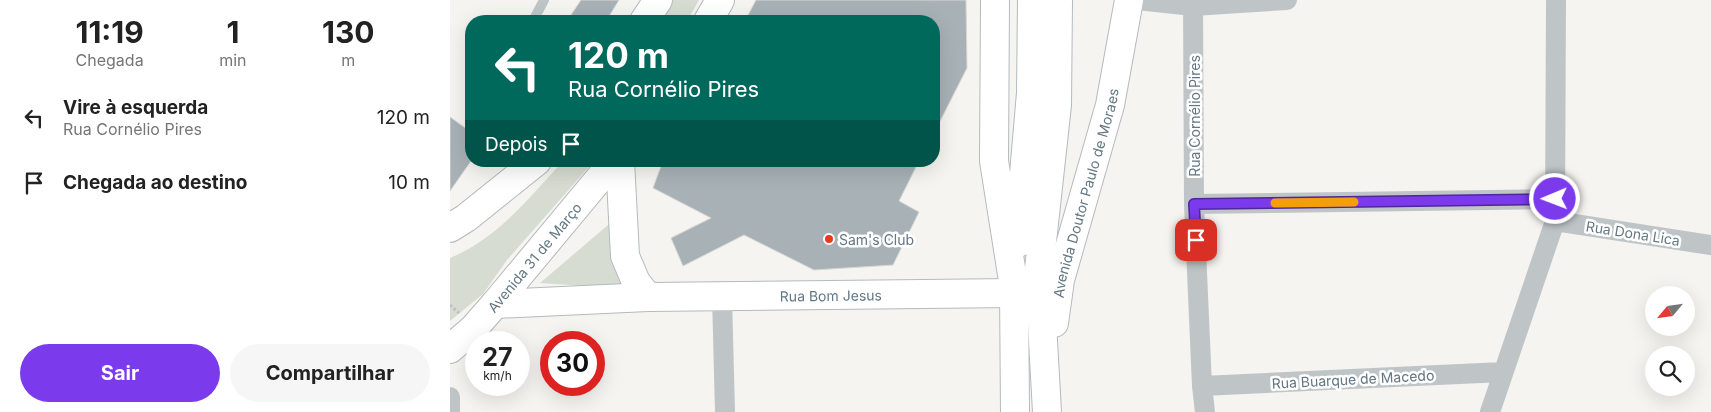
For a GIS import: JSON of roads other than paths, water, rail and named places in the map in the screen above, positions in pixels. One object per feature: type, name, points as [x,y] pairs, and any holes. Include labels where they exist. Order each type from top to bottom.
[{"type":"main road","points":[[648,15],[658,0]]},
{"type":"main road","points":[[711,15],[720,0]]},
{"type":"main road","points":[[995,0],[994,161],[1014,290]]},
{"type":"main road","points":[[1015,412],[1014,290],[1031,92],[1032,0]]},
{"type":"main road","name":"Avenida Doutor Paulo de Moraes","points":[[1046,399],[1039,269],[1057,105],[1058,0]]},
{"type":"main road","name":"Avenida Doutor Paulo de Moraes","points":[[1046,399],[1060,280],[1110,105],[1129,0]]},
{"type":"main road","points":[[450,228],[466,218],[530,167]]},
{"type":"main road","name":"Avenida 31 de Março","points":[[450,349],[474,328],[495,304],[609,167]]},
{"type":"main road","points":[[620,167],[625,256],[636,282],[648,298]]},
{"type":"main road","name":"Rua Bom Jesus","points":[[495,304],[722,296],[1014,290]]},
{"type":"street","points":[[1137,0],[1193,3],[1287,0]]},
{"type":"street","points":[[1490,412],[1555,221],[1556,0]]},
{"type":"street","name":"Rua Cornélio Pires","points":[[1193,3],[1194,204],[1202,386],[1205,412]]},
{"type":"street","points":[[1194,204],[1555,199]]},
{"type":"street","name":"Rua Dona Lica","points":[[1555,221],[1711,245]]},
{"type":"street","points":[[722,296],[725,412]]},
{"type":"street","name":"Rua Buarque de Macedo","points":[[1202,386],[1503,372]]},
{"type":"street","points":[[450,396],[450,412]]},
{"type":"lane","points":[[535,15],[544,0]]},
{"type":"place","name":"Sam's Club","points":[[829,239]]}]
